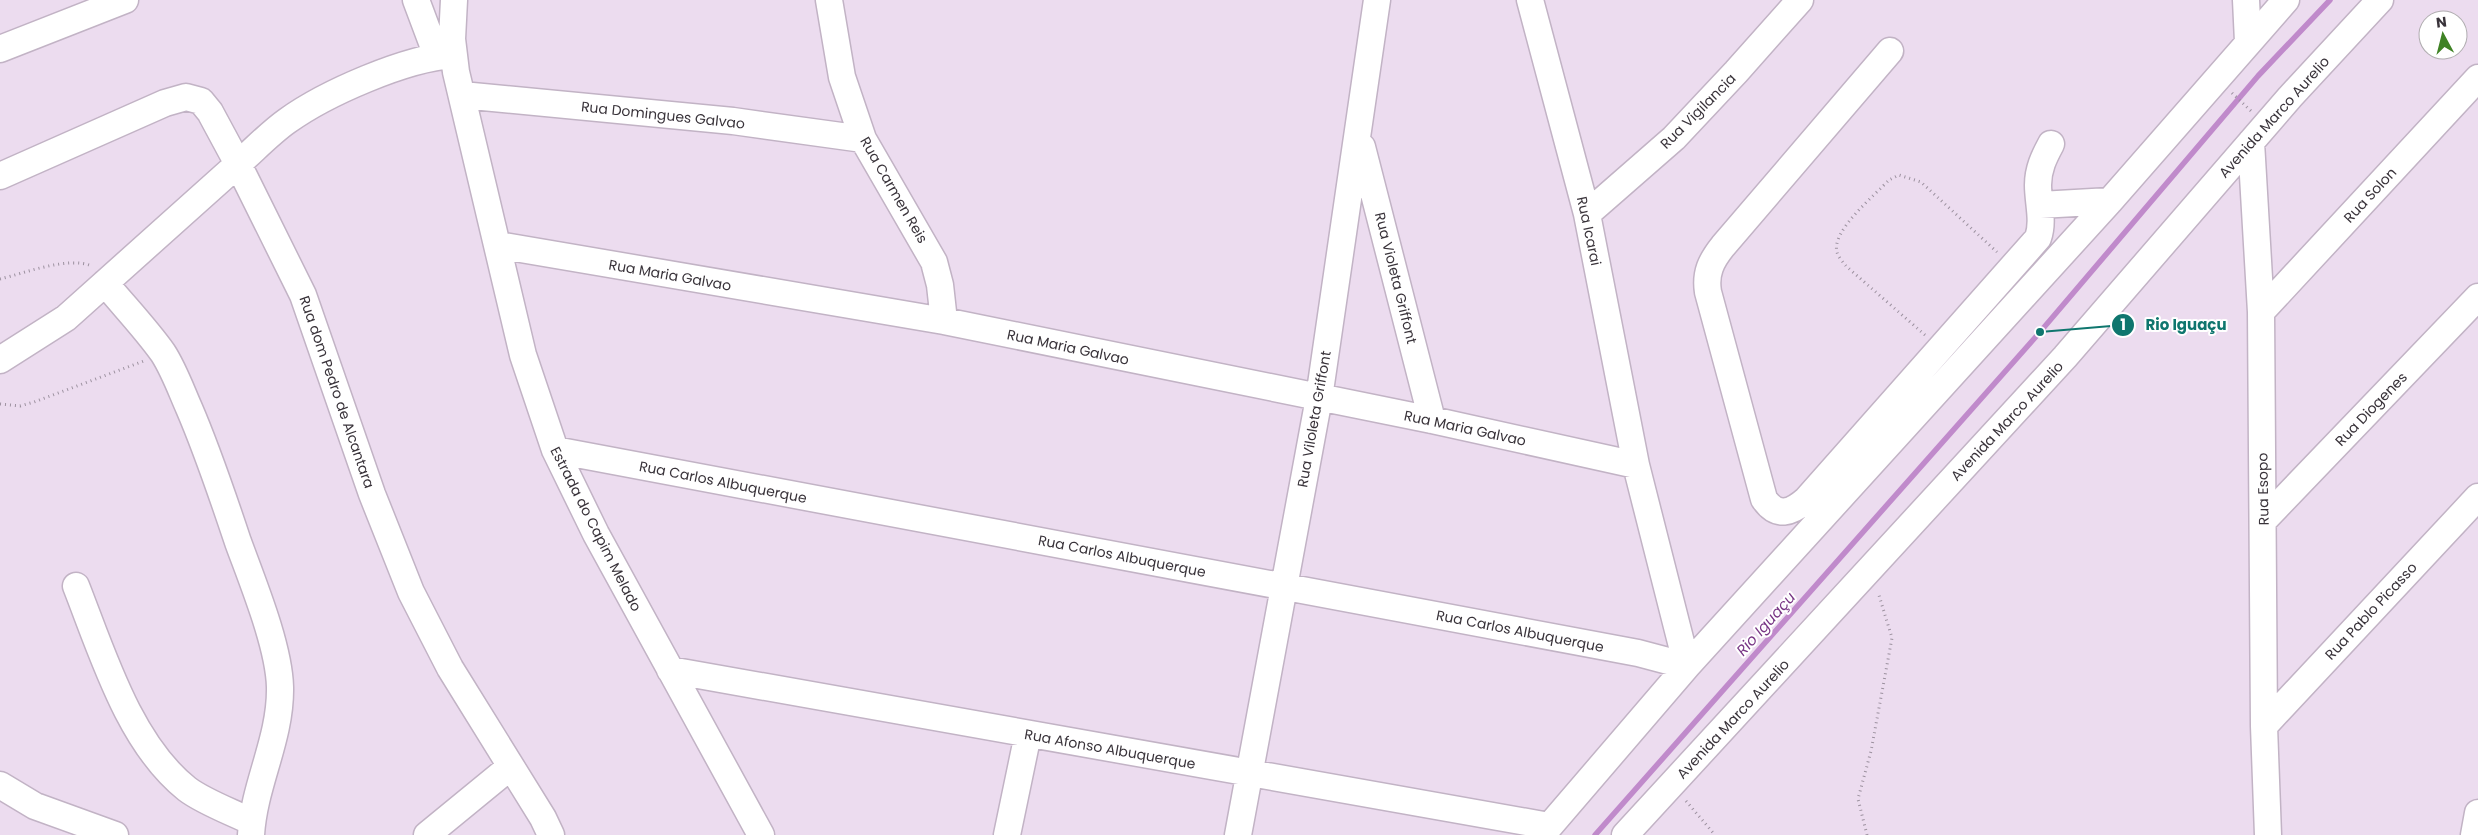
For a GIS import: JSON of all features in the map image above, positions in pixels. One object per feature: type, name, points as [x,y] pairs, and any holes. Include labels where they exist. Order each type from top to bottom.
[{"type":"street","points":[[0,49],[125,0]]},
{"type":"street","name":"Estrada do Capim Melado","points":[[416,0],[445,55],[462,96],[522,354],[555,450],[596,534],[761,835]]},
{"type":"street","points":[[0,360],[66,318],[287,121],[377,74],[445,55],[454,0]]},
{"type":"street","name":"Rua Carmen Reis","points":[[829,0],[842,77],[863,139],[934,262],[940,285],[944,322]]},
{"type":"street","name":"Rua Viloleta Griffont","points":[[1238,835],[1319,398],[1359,135],[1377,0]]},
{"type":"street","name":"Rua Icarai","points":[[1530,0],[1586,214],[1636,465],[1687,666]]},
{"type":"street","name":"Rua Vigilancia","points":[[1586,214],[1674,138],[1800,0]]},
{"type":"street","points":[[2246,0],[2248,42]]},
{"type":"street","points":[[1545,831],[1687,666],[2110,201],[2286,0]]},
{"type":"street","name":"Avenida Marco Aurelio","points":[[1625,835],[2065,358],[2251,142],[2380,0]]},
{"type":"street","points":[[1890,52],[1723,246],[1708,270],[1708,292],[1764,499],[1770,508],[1778,512],[1787,513],[1806,500],[1940,348],[2014,268],[2038,238],[2041,229],[2039,170],[2051,144]]},
{"type":"street","name":"Rua Solon","points":[[2261,312],[2478,78]]},
{"type":"street","name":"Rua Domingues Galvao","points":[[462,96],[733,122],[863,139]]},
{"type":"street","name":"Rua dom Pedro de Alcantara","points":[[0,176],[165,103],[186,97],[201,101],[210,112],[238,164],[306,302],[372,494],[411,592],[450,668],[551,835]]},
{"type":"street","name":"Rua Violeta Griffont","points":[[1359,135],[1432,420]]},
{"type":"street","name":"Rua Esopo","points":[[2251,142],[2261,312],[2264,726],[2268,835]]},
{"type":"street","points":[[2040,205],[2110,201]]},
{"type":"street","points":[[1342,244],[1360,232],[1385,236]]},
{"type":"street","name":"Rua Maria Galvao","points":[[498,245],[944,322],[1432,420],[1636,465]]},
{"type":"street","points":[[76,586],[110,673],[134,723],[156,757],[188,789],[252,829],[256,795],[268,759],[278,719],[280,686],[262,609],[205,445],[163,354],[105,283]]},
{"type":"street","name":"Rua Diogenes","points":[[2263,521],[2478,298]]},
{"type":"street","name":"Rua Carlos Albuquerque","points":[[555,450],[1638,653],[1687,666]]},
{"type":"street","name":"Rua Pablo Picasso","points":[[2264,726],[2478,497]]},
{"type":"street","name":"Rua Afonso Albuquerque","points":[[670,670],[1028,734],[1545,831]]},
{"type":"street","points":[[1007,835],[1028,734]]},
{"type":"street","points":[[427,835],[510,767]]},
{"type":"street","points":[[0,785],[35,806],[115,835]]},
{"type":"street","points":[[2474,835],[2478,814]]},
{"type":"path","points":[[2229,90],[2254,113]]},
{"type":"path","points":[[1940,348],[1846,266],[1837,253],[1837,239],[1842,229],[1889,180],[1899,175],[1909,176],[1921,182],[2014,268]]},
{"type":"path","points":[[0,279],[78,262],[94,267],[105,283]]},
{"type":"path","points":[[0,404],[20,406],[34,402],[163,354]]},
{"type":"path","points":[[1867,835],[1858,799],[1871,751],[1892,638],[1884,604],[1869,571]]},
{"type":"path","points":[[1672,786],[1715,835]]},
{"type":"waterway","name":"Rio Iguaçu","points":[[1595,835],[2040,332],[2258,76],[2330,0]]},
{"type":"place","name":"Rio Iguaçu","points":[[2040,332]]}]
